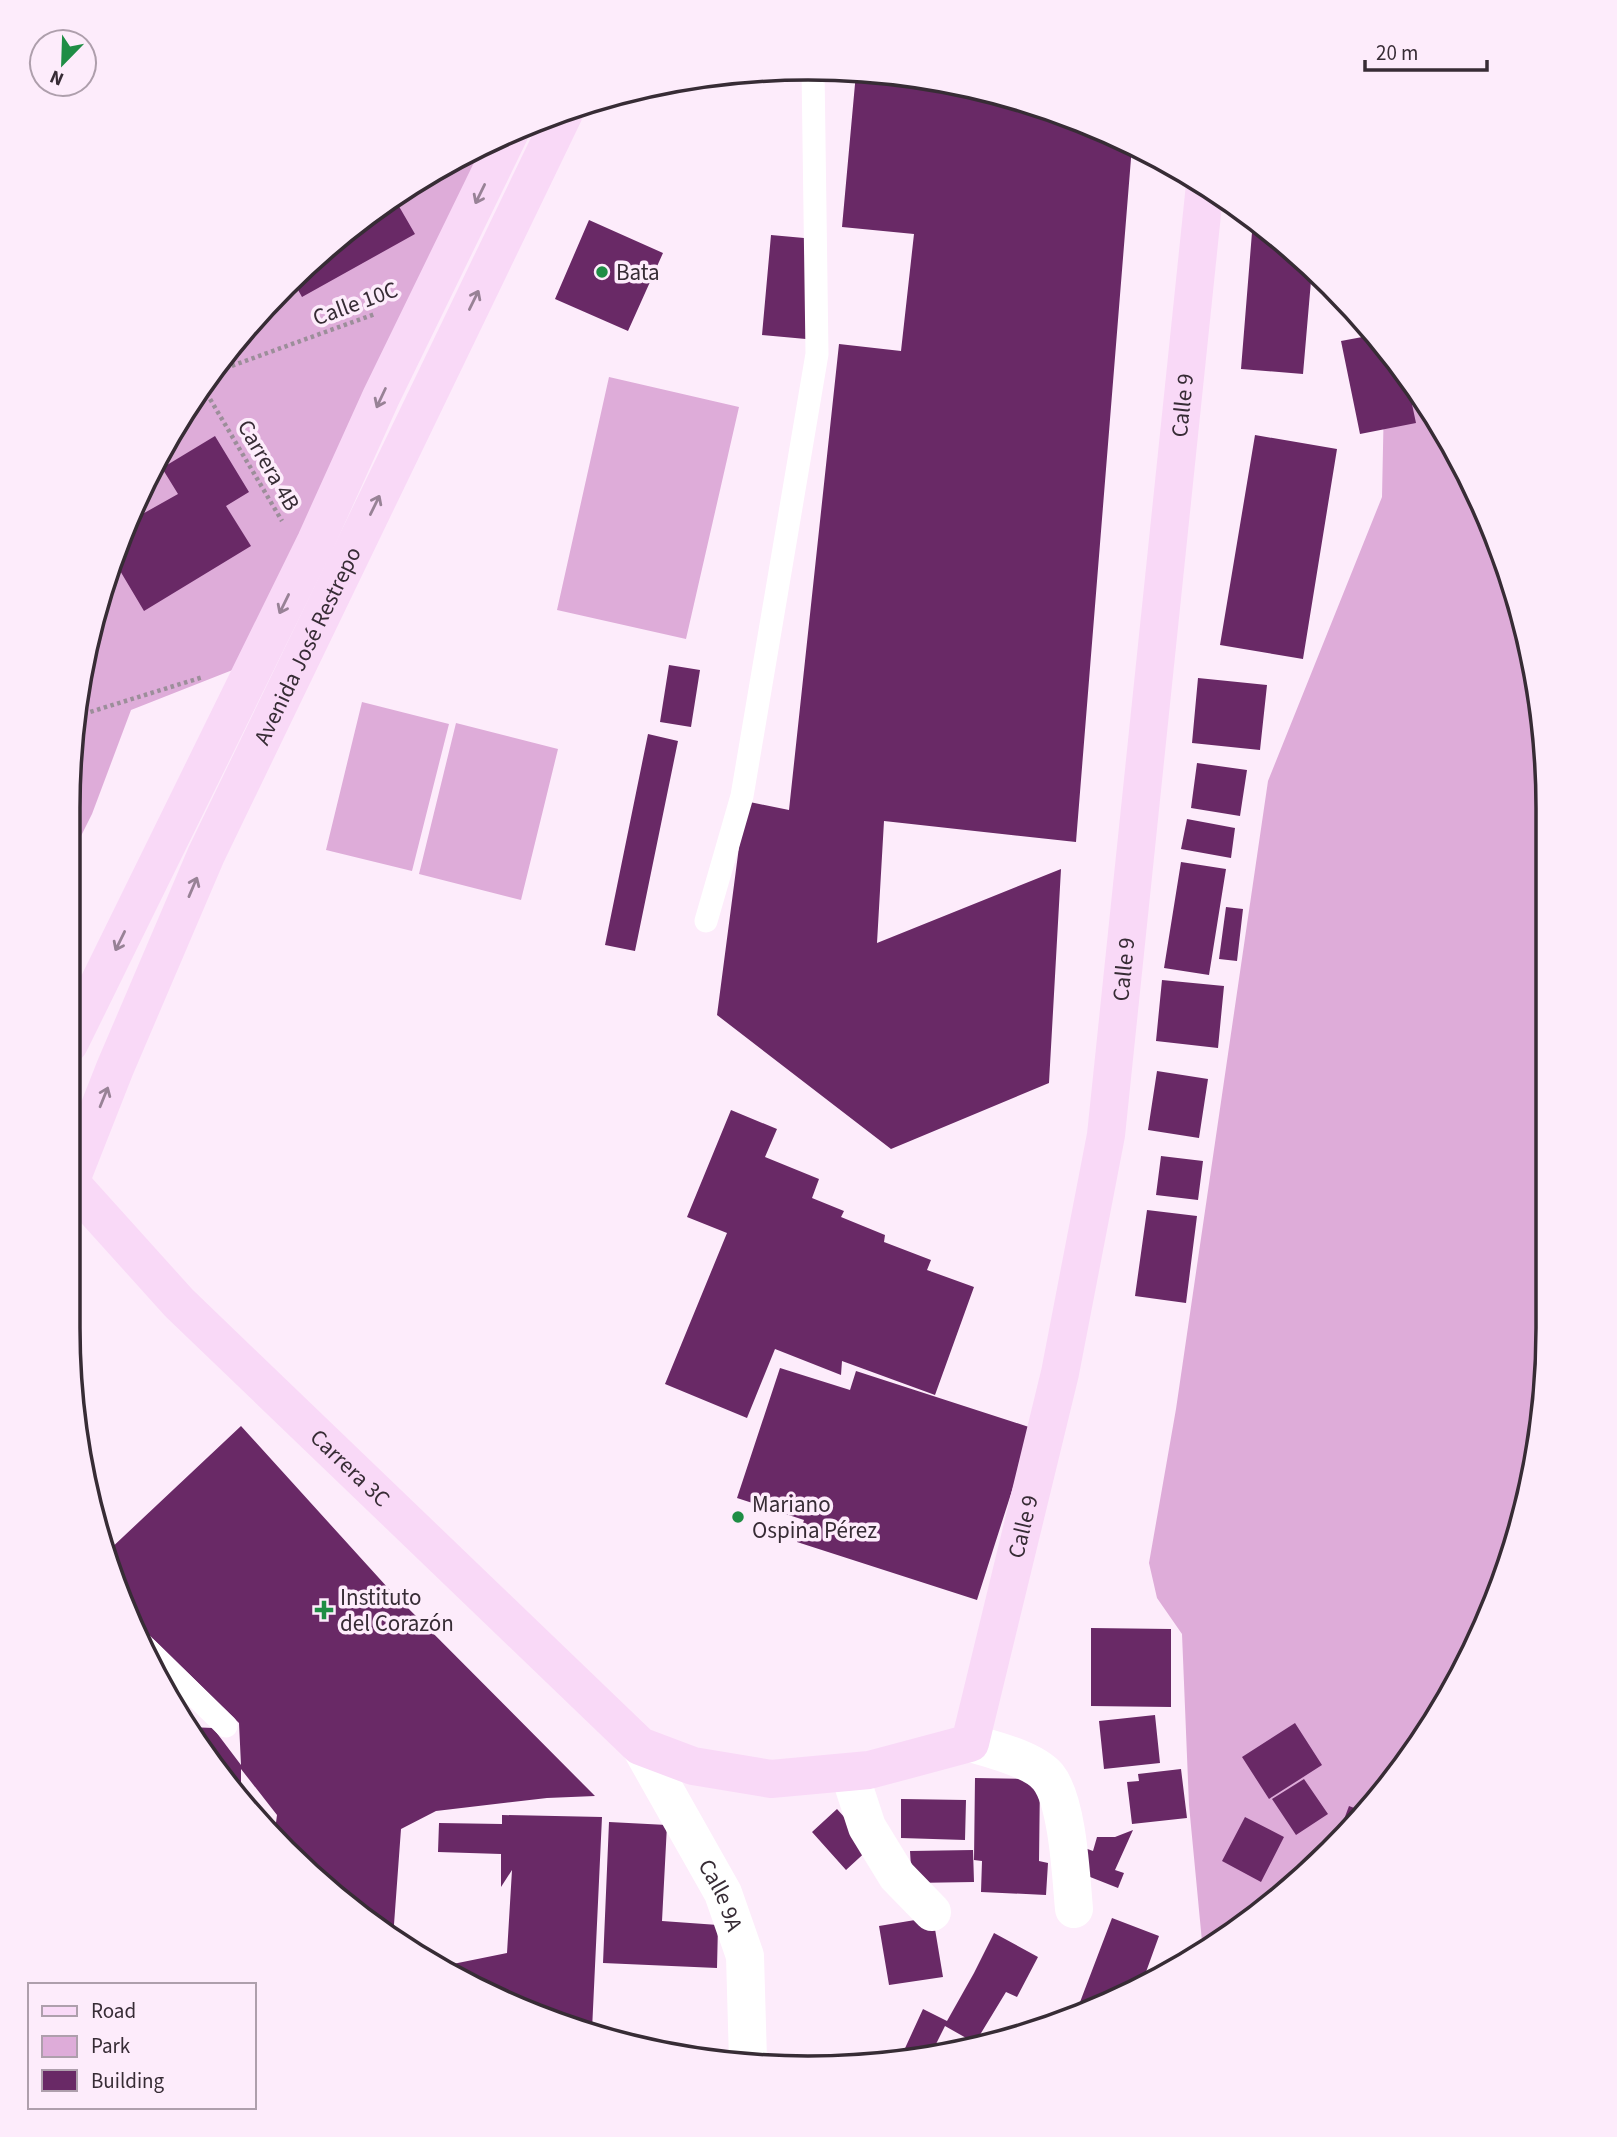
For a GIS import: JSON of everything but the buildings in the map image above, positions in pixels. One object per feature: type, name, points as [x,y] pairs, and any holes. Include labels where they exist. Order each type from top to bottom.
[{"type":"street","name":"Avenida José Restrepo","points":[[80,1156],[206,855],[558,125]]},
{"type":"street","name":"Avenida José Restrepo","points":[[80,1022],[258,660],[430,294],[501,149]]},
{"type":"street","name":"Calle 9","points":[[970,1743],[1060,1373],[1106,1135],[1204,197]]},
{"type":"street","name":"Carrera 3C","points":[[80,1195],[179,1303],[640,1746]]},
{"type":"street","points":[[640,1746],[693,1766],[771,1779],[869,1770],[970,1743],[1018,1757],[1048,1777],[1058,1799],[1066,1834],[1074,1909]]},
{"type":"street","name":"Calle 9A","points":[[640,1746],[723,1894],[745,1956],[747,2054]]},
{"type":"street","points":[[849,1772],[867,1827],[897,1876],[932,1912]]},
{"type":"lane","points":[[706,921],[742,796],[817,354],[813,80]]},
{"type":"lane","points":[[164,1666],[226,1726]]},
{"type":"path","name":"Calle 10C","points":[[230,367],[430,294]]},
{"type":"path","name":"Carrera 4B","points":[[208,396],[305,561]]},
{"type":"path","points":[[87,713],[258,660]]},
{"type":"green space","points":[[502,149],[258,660],[131,710],[92,814],[80,838],[82,761],[94,666],[119,574],[136,530],[178,444],[203,404],[261,328],[328,261],[404,203],[445,178]]},
{"type":"green space","points":[[1385,363],[1439,445],[1481,530],[1512,620],[1530,713],[1536,808],[1536,1328],[1530,1424],[1523,1471],[1498,1563],[1461,1650],[1414,1733],[1356,1809],[1323,1843],[1289,1876],[1252,1906],[1202,1941],[1189,1805],[1182,1634],[1157,1598],[1149,1563],[1176,1409],[1268,781],[1382,497]]},
{"type":"green space","points":[[609,377],[739,407],[686,639],[557,610]]},
{"type":"green space","points":[[362,702],[449,724],[412,871],[326,850]]},
{"type":"green space","points":[[456,723],[558,749],[521,900],[419,874]]},
{"type":"place","name":"Bata","points":[[602,272]]},
{"type":"place","name":"Mariano Ospina Pérez","points":[[738,1517]]},
{"type":"place","name":"Instituto del Corazón","points":[[324,1610]]}]
